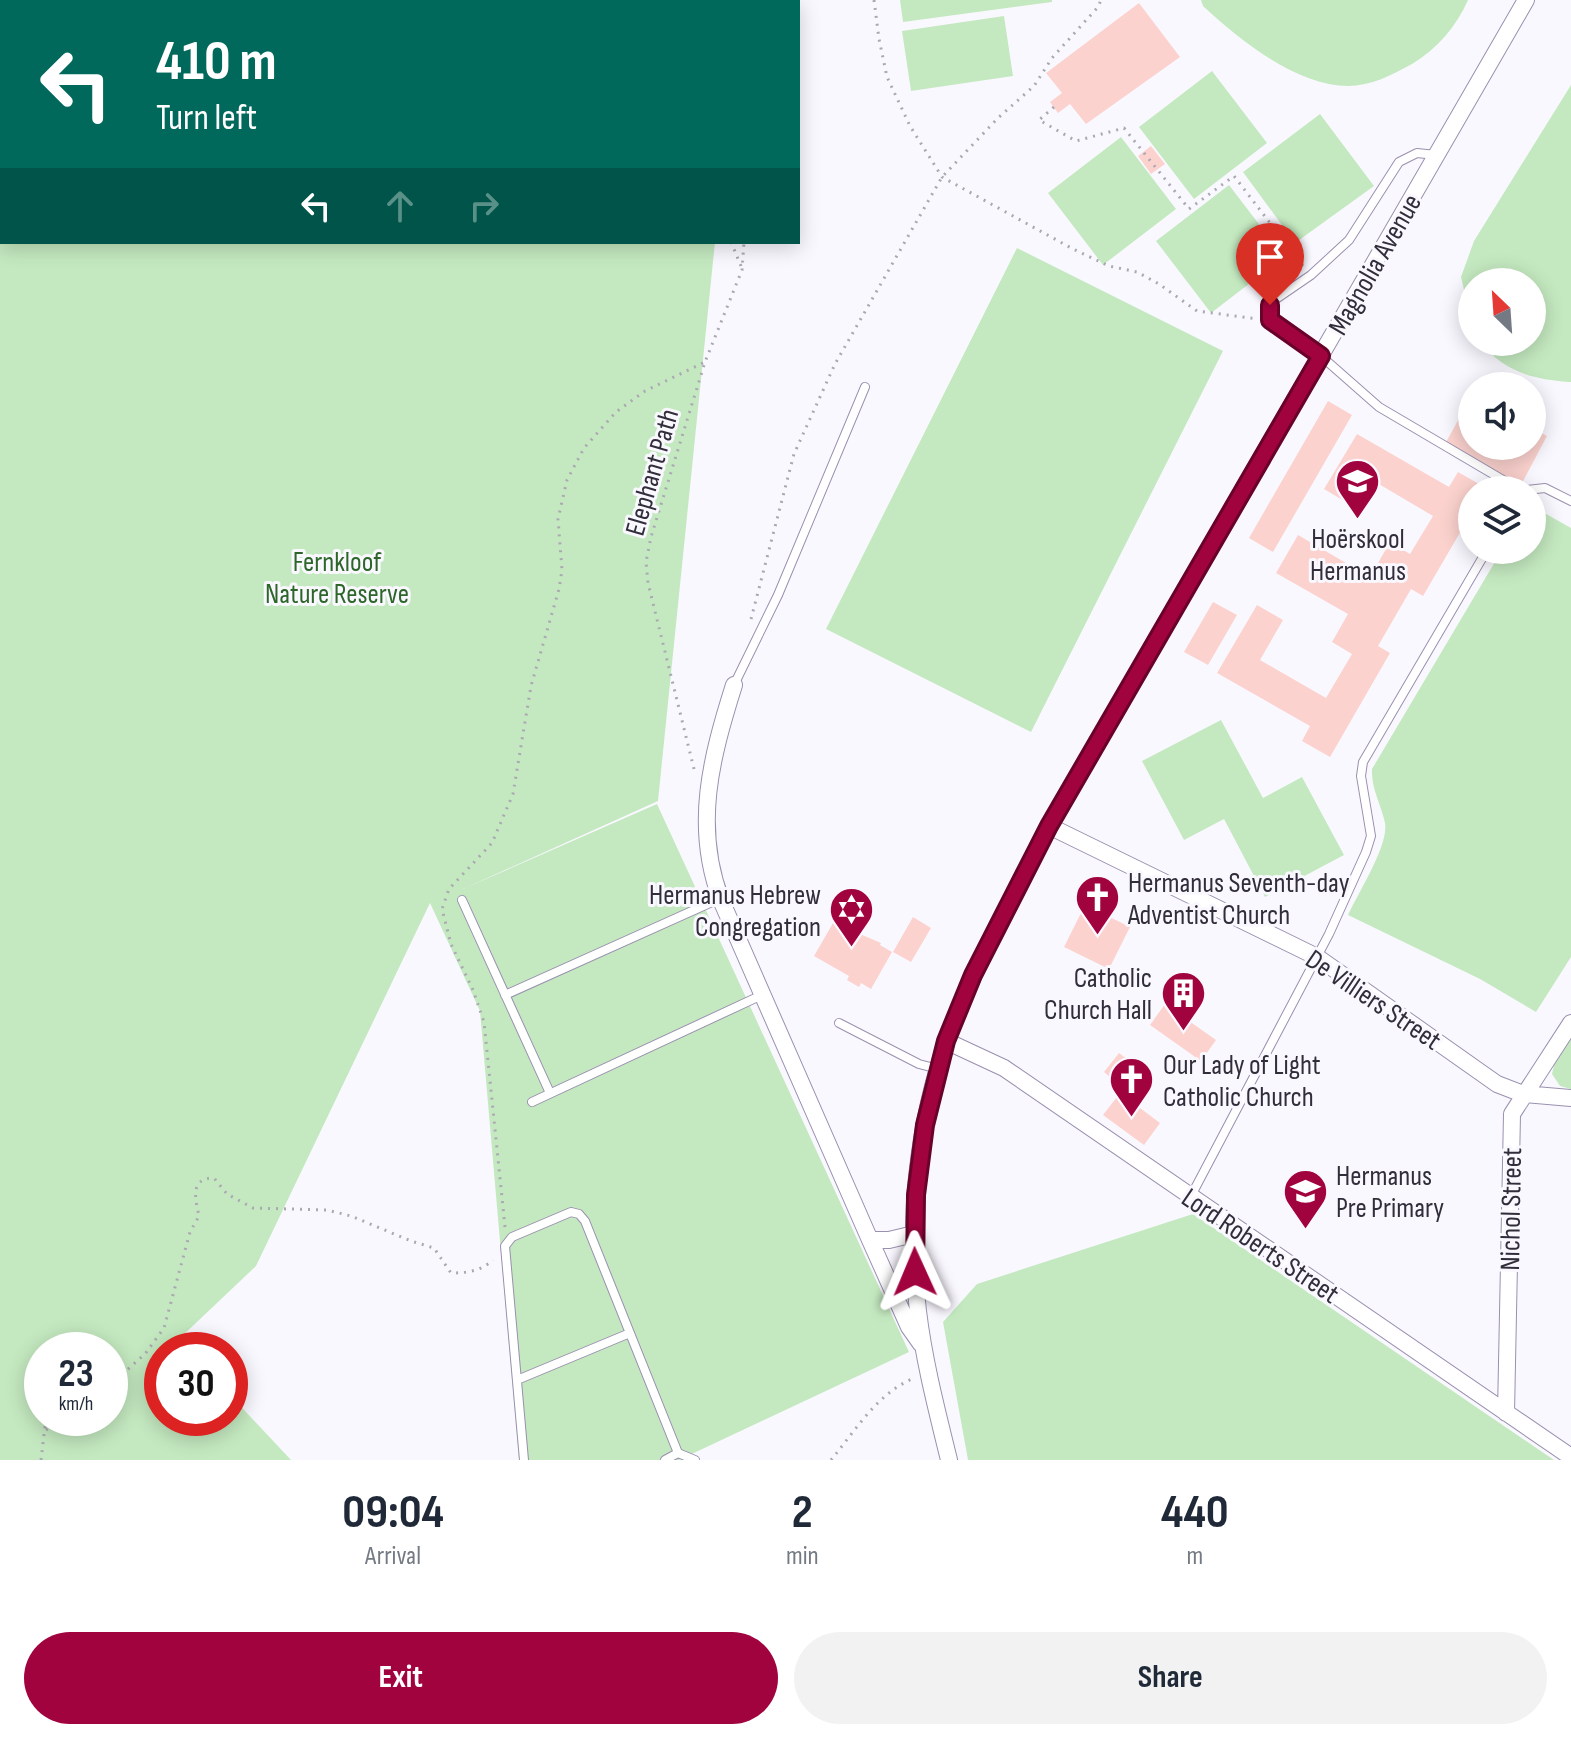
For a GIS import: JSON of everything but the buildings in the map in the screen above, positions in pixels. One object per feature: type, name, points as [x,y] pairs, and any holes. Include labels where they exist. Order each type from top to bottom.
[{"type":"street","name":"Magnolia Avenue","points":[[949,1460],[924,1348],[916,1285],[914,1234],[920,1157],[946,1041],[986,948],[1049,826],[1526,0]]},
{"type":"street","points":[[734,685],[717,746],[706,812],[708,856],[721,898],[870,1240],[909,1327],[924,1348]]},
{"type":"street","name":"De Villiers Street","points":[[1049,826],[1317,957],[1497,1084],[1523,1094],[1571,1098]]},
{"type":"street","name":"Nichol Street","points":[[1506,1413],[1512,1114],[1571,1023]]},
{"type":"street","name":"Lord Roberts Street","points":[[946,1041],[1004,1068],[1571,1457]]},
{"type":"street","points":[[870,1240],[889,1240],[914,1234]]},
{"type":"lane","points":[[1436,155],[1417,153],[1399,162],[1349,240],[1311,275],[1273,301],[1270,320],[1321,356],[1379,407],[1496,476]]},
{"type":"lane","points":[[734,685],[778,595],[865,387]]},
{"type":"lane","points":[[1546,488],[1571,501]]},
{"type":"lane","points":[[1190,1197],[1329,934],[1371,836],[1361,776],[1363,762],[1479,564]]},
{"type":"lane","points":[[505,995],[721,898]]},
{"type":"lane","points":[[462,900],[550,1093]]},
{"type":"lane","points":[[532,1102],[763,995]]},
{"type":"lane","points":[[839,1023],[919,1064],[938,1069]]},
{"type":"lane","points":[[524,1460],[506,1246],[512,1237],[567,1213],[579,1214],[585,1221],[678,1453],[695,1460]]},
{"type":"lane","points":[[517,1380],[630,1333]]},
{"type":"lane","points":[[665,1460],[678,1453]]},
{"type":"path","points":[[874,0],[887,77],[910,126],[942,177],[1085,255],[1109,266],[1137,272],[1197,311],[1270,320]]},
{"type":"path","points":[[750,623],[794,454],[835,364],[942,177],[998,118],[1034,86],[1052,58],[1101,0]]},
{"type":"path","points":[[1054,107],[1039,120],[1076,141],[1124,128],[1189,209],[1234,176],[1311,275]]},
{"type":"path","points":[[732,244],[742,270]]},
{"type":"path","name":"Elephant Path","points":[[695,771],[648,583],[646,562],[705,362],[742,270],[744,244]]},
{"type":"path","points":[[128,1369],[145,1354],[164,1328],[190,1232],[199,1216],[195,1194],[197,1184],[205,1178],[214,1178],[227,1194],[253,1208],[327,1210],[434,1248],[451,1273],[468,1273],[486,1267],[506,1246],[484,1022],[451,944],[442,909],[449,889],[492,843],[513,794],[531,686],[559,589],[562,570],[558,519],[567,480],[584,448],[616,412],[645,391],[705,362]]},
{"type":"path","points":[[831,1460],[886,1395],[897,1386],[929,1375]]},
{"type":"path","points":[[41,1460],[44,1436]]},
{"type":"green space","points":[[900,0],[1052,0],[1052,2],[903,22]]},
{"type":"green space","points":[[1201,0],[1468,0],[1445,36],[1421,58],[1381,79],[1348,86],[1309,78],[1270,58],[1217,19]]},
{"type":"green space","points":[[1004,16],[1013,76],[911,91],[902,31]]},
{"type":"green space","points":[[1212,71],[1267,143],[1194,199],[1139,127]]},
{"type":"green space","points":[[1571,85],[1571,382],[1546,379],[1546,372],[1520,372],[1494,356],[1546,356],[1546,268],[1464,268],[1474,241]]},
{"type":"green space","points":[[1320,114],[1374,186],[1295,243],[1243,172]]},
{"type":"green space","points":[[1121,137],[1176,209],[1103,265],[1048,193]]},
{"type":"green space","points":[[1229,185],[1284,257],[1211,313],[1156,241]]},
{"type":"green space","name":"Fernkloof Nature Reserve","points":[[0,244],[715,244],[658,801],[463,889],[657,804],[909,1352],[679,1460],[519,1460],[480,1011],[430,903],[256,1266],[186,1332],[144,1332],[144,1436],[248,1436],[248,1414],[291,1460],[0,1460]]},
{"type":"green space","points":[[1017,248],[1223,351],[1031,732],[826,629]]},
{"type":"green space","points":[[1546,514],[1571,528],[1571,957],[1536,1012],[1480,979],[1348,915],[1378,856],[1385,832],[1372,769],[1494,564],[1546,564]]},
{"type":"green space","points":[[1221,720],[1263,798],[1302,777],[1344,855],[1265,897],[1224,819],[1184,840],[1142,761]]},
{"type":"green space","points":[[1571,1036],[1571,1089],[1560,1086],[1552,1074]]},
{"type":"green space","points":[[1193,1214],[1554,1460],[968,1460],[943,1322],[977,1284]]},
{"type":"place","name":"Hoërskool Hermanus","points":[[1358,520]]},
{"type":"place","name":"Hermanus Seventh-day Adventist Church","points":[[1097,937]]},
{"type":"place","name":"Hermanus Hebrew Congregation","points":[[852,949]]},
{"type":"place","name":"Catholic Church Hall","points":[[1183,1032]]},
{"type":"place","name":"Our Lady of Light Catholic Church","points":[[1132,1119]]},
{"type":"place","name":"Hermanus Pre Primary","points":[[1305,1230]]},
{"type":"route","points":[[915,1272],[916,1195],[925,1125],[946,1041],[973,975],[1049,826],[1321,356],[1270,320],[1270,305]]}]
